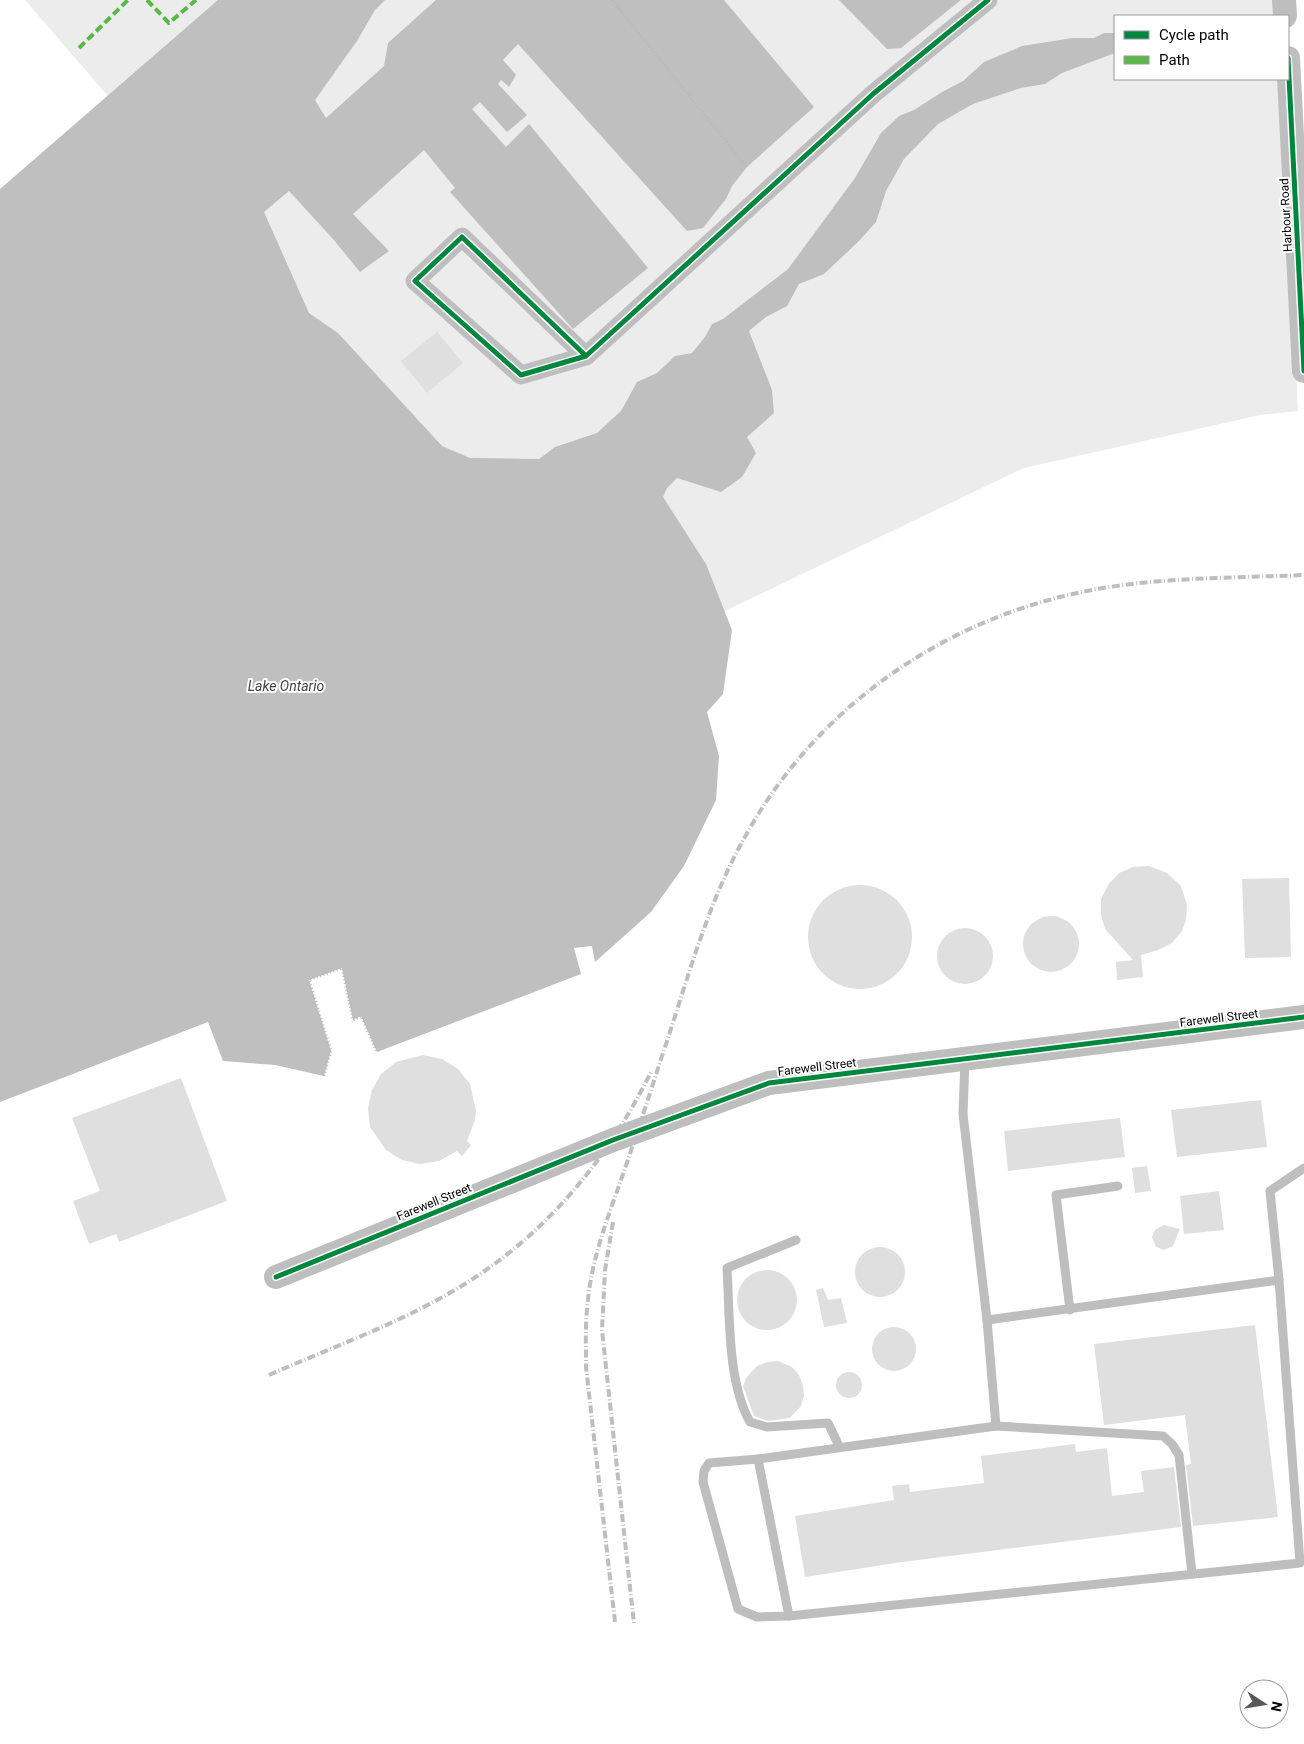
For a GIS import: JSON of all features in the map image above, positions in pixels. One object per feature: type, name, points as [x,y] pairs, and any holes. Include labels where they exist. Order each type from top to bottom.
[{"type":"street","points":[[586,356],[462,237],[415,281],[521,375],[586,356],[873,94],[988,0]]},
{"type":"street","points":[[1284,0],[1285,15]]},
{"type":"street","name":"Harbour Road","points":[[1289,78],[1304,371]]},
{"type":"street","name":"Farewell Street","points":[[276,1277],[613,1140],[769,1083],[1304,1017]]},
{"type":"lane","points":[[965,1059],[963,1114],[987,1320],[996,1426]]},
{"type":"lane","points":[[1192,1574],[1179,1455],[1172,1444],[1163,1436],[996,1426],[709,1464],[704,1471],[703,1482],[738,1608],[757,1617],[789,1616],[1300,1563],[1279,1280],[1270,1191],[1304,1168]]},
{"type":"lane","points":[[1070,1310],[1056,1195],[1118,1186]]},
{"type":"lane","points":[[796,1240],[727,1268],[734,1365],[741,1406],[750,1422],[767,1427],[828,1423],[839,1446]]},
{"type":"lane","points":[[987,1320],[1279,1280]]},
{"type":"lane","points":[[758,1459],[789,1616]]},
{"type":"path","points":[[612,0],[747,167]]},
{"type":"path","points":[[324,1076],[331,1052],[309,980],[342,968],[353,1020],[361,1016],[377,1052]]},
{"type":"shaded area","points":[[25,0],[1277,0],[1278,15],[1114,15],[1114,80],[1282,80],[1298,411],[1260,415],[1024,468],[687,629],[434,489],[107,95]]},
{"type":"water","name":"Lake Ontario","points":[[218,0],[385,0],[375,10],[357,41],[315,100],[326,118],[384,66],[388,43],[436,0],[724,0],[814,107],[747,167],[732,186],[726,199],[703,228],[687,231],[518,44],[503,60],[516,75],[509,87],[501,80],[498,84],[527,115],[507,132],[480,102],[472,109],[506,147],[529,124],[648,268],[573,329],[450,192],[455,188],[424,150],[353,214],[389,251],[360,272],[289,191],[264,212],[309,313],[338,333],[442,446],[470,458],[539,459],[555,447],[597,433],[621,411],[637,382],[657,373],[675,356],[692,353],[705,337],[712,324],[723,319],[788,269],[855,178],[881,133],[899,116],[914,110],[963,81],[984,62],[1022,46],[1072,38],[1094,38],[1104,33],[1114,33],[1114,53],[1062,73],[1045,84],[1021,88],[973,104],[938,124],[904,159],[886,191],[876,222],[859,241],[824,274],[799,284],[787,306],[766,317],[749,331],[772,390],[774,413],[747,437],[756,453],[742,477],[721,492],[677,478],[667,488],[663,497],[706,564],[732,630],[723,694],[707,712],[719,756],[716,800],[684,866],[651,912],[595,962],[592,946],[574,948],[581,974],[377,1052],[361,1016],[353,1020],[342,968],[309,980],[331,1051],[324,1076],[275,1065],[223,1061],[208,1022],[0,1102],[0,189]]},
{"type":"water","points":[[839,0],[961,0],[901,48],[887,49]]},
{"type":"building","points":[[437,332],[463,363],[427,393],[401,361]]},
{"type":"building","points":[[1149,866],[1167,873],[1181,886],[1187,905],[1186,920],[1182,931],[1172,943],[1141,955],[1143,977],[1117,980],[1116,962],[1133,960],[1105,929],[1101,915],[1101,899],[1108,885],[1119,873],[1133,867]]},
{"type":"building","points":[[1289,878],[1291,957],[1245,958],[1242,879]]},
{"type":"building","points":[[860,885],[880,889],[897,900],[908,917],[912,937],[908,957],[897,974],[880,985],[860,989],[840,985],[823,974],[812,957],[808,937],[812,917],[823,900],[840,889]]},
{"type":"building","points":[[1051,916],[1062,918],[1071,924],[1077,933],[1079,944],[1077,955],[1071,964],[1062,970],[1051,972],[1040,970],[1031,964],[1025,955],[1023,944],[1025,933],[1031,924],[1040,918]]},
{"type":"building","points":[[965,928],[976,930],[985,936],[991,945],[993,956],[991,967],[985,976],[976,982],[965,984],[954,982],[945,976],[939,967],[937,956],[939,945],[945,936],[954,930]]},
{"type":"building","points":[[423,1055],[442,1059],[458,1069],[470,1084],[476,1111],[475,1120],[467,1141],[471,1145],[462,1156],[457,1151],[439,1161],[420,1164],[402,1160],[386,1150],[370,1127],[368,1108],[372,1090],[381,1074],[396,1062]]},
{"type":"building","points":[[181,1078],[227,1201],[119,1242],[116,1234],[89,1244],[73,1201],[100,1191],[72,1118]]},
{"type":"building","points":[[1261,1100],[1267,1147],[1177,1157],[1171,1110]]},
{"type":"building","points":[[1120,1118],[1125,1157],[1008,1171],[1004,1131]]},
{"type":"building","points":[[1147,1166],[1151,1191],[1135,1193],[1132,1168]]},
{"type":"building","points":[[1219,1191],[1224,1230],[1184,1234],[1180,1196]]},
{"type":"building","points":[[1164,1225],[1180,1229],[1173,1246],[1164,1250],[1156,1247],[1152,1237],[1155,1230]]},
{"type":"building","points":[[875,1247],[885,1247],[898,1254],[905,1267],[905,1277],[898,1290],[885,1297],[875,1297],[866,1293],[859,1286],[855,1277],[855,1267],[859,1258],[866,1251]]},
{"type":"building","points":[[761,1270],[773,1270],[784,1275],[792,1283],[797,1294],[795,1312],[784,1325],[773,1330],[761,1330],[750,1325],[742,1317],[737,1306],[737,1294],[742,1283],[750,1275]]},
{"type":"building","points":[[823,1288],[828,1300],[841,1298],[847,1323],[824,1327],[816,1290]]},
{"type":"building","points":[[1255,1325],[1278,1517],[1193,1526],[1186,1465],[1191,1464],[1185,1415],[1104,1425],[1094,1344]]},
{"type":"building","points":[[894,1327],[906,1331],[912,1337],[916,1349],[912,1361],[906,1367],[894,1371],[882,1367],[876,1361],[872,1349],[876,1337],[882,1331]]},
{"type":"building","points":[[778,1361],[792,1367],[799,1375],[803,1385],[804,1396],[801,1406],[790,1418],[768,1421],[754,1416],[743,1386],[746,1378],[757,1366],[767,1362]]},
{"type":"building","points":[[849,1372],[858,1376],[862,1385],[858,1394],[849,1398],[840,1394],[836,1385],[840,1376]]},
{"type":"building","points":[[1075,1444],[1076,1452],[1107,1448],[1112,1496],[1144,1492],[1141,1471],[1174,1467],[1181,1527],[902,1562],[805,1577],[795,1516],[894,1500],[892,1486],[909,1484],[910,1492],[984,1483],[981,1456]]},
{"type":"railway","points":[[615,1622],[586,1367],[586,1317],[590,1284],[606,1222],[708,918],[719,889],[746,835],[776,788],[810,746],[849,707],[892,674],[938,645],[987,621],[1038,603],[1118,586],[1198,579],[1304,575]]},
{"type":"railway","points":[[269,1375],[420,1309],[468,1282],[525,1240],[574,1190],[596,1162],[616,1134],[651,1072]]},
{"type":"railway","points":[[613,1222],[605,1270],[602,1330],[634,1624]]},
{"type":"marked path","points":[[79,48],[128,0]]},
{"type":"marked path","points":[[147,0],[169,23],[196,0]]},
{"type":"cycle path","points":[[586,356],[462,237],[415,281],[521,375],[586,356],[873,94],[988,0]]},
{"type":"cycle path","points":[[1289,78],[1304,371]]},
{"type":"cycle path","points":[[276,1277],[613,1140],[769,1083],[1304,1017]]}]
